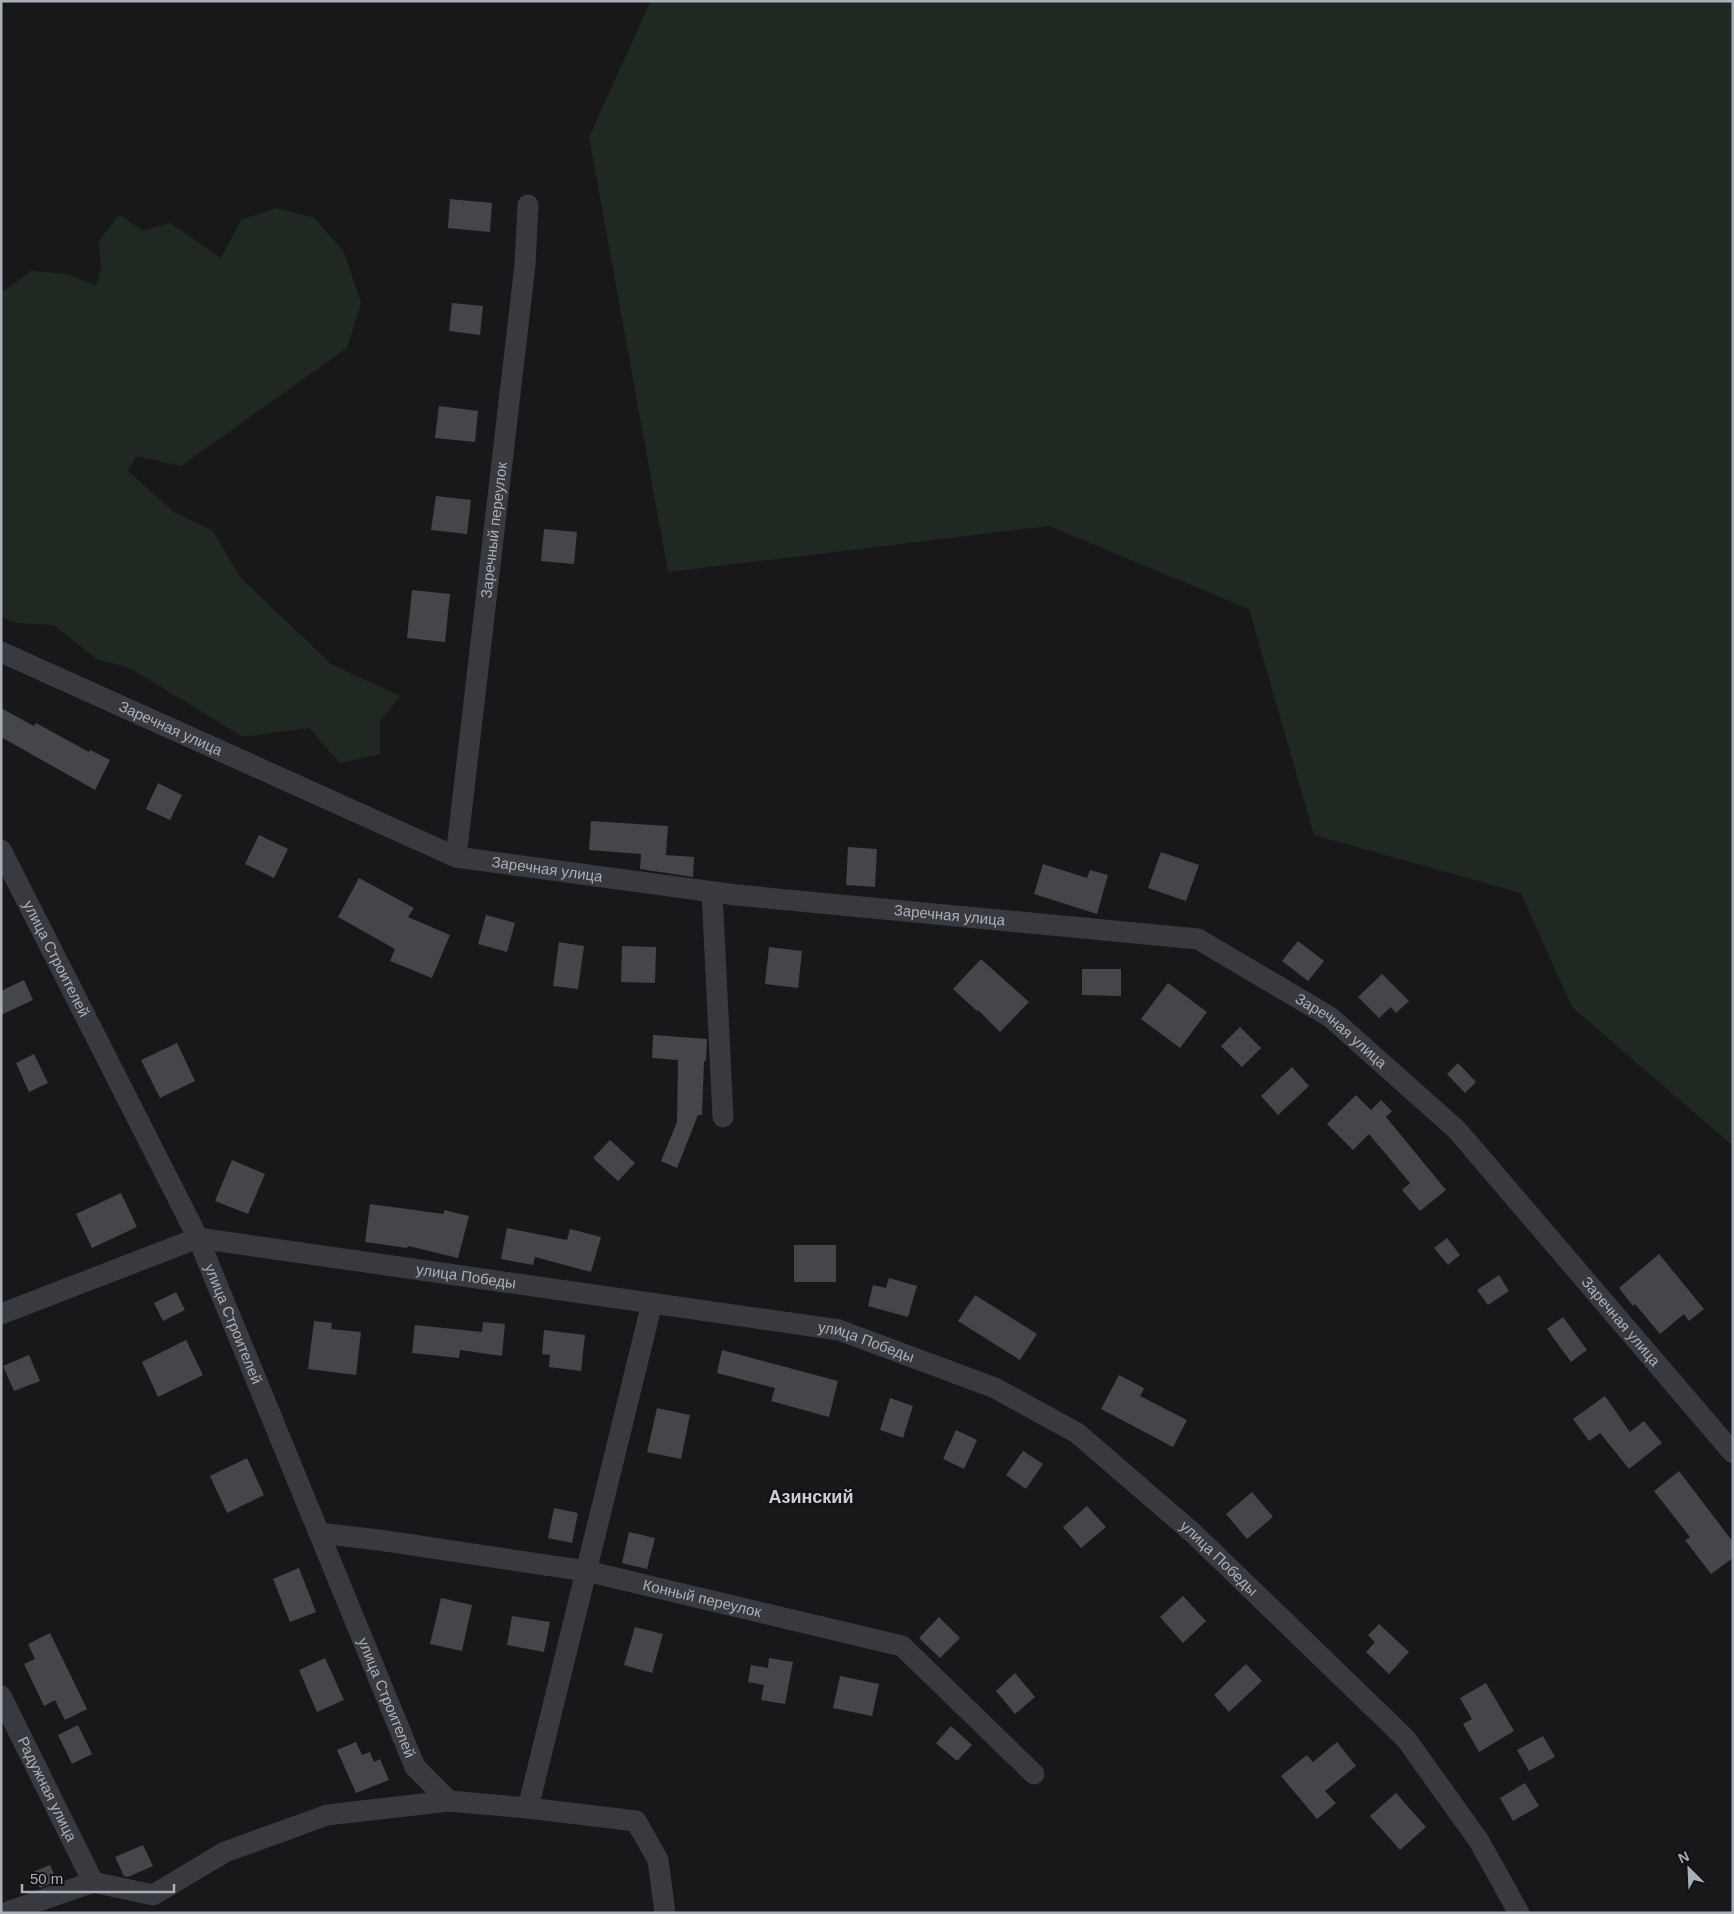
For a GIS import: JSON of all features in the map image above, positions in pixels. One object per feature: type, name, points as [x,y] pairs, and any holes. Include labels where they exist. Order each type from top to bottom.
[{"type":"street","name":"Заречный переулок","points":[[456,857],[525,265],[528,205]]},
{"type":"street","name":"Заречная улица","points":[[1,652],[456,857],[712,892],[1198,939],[1330,1017],[1457,1130],[1733,1453]]},
{"type":"street","name":"улица Строителей","points":[[1,850],[198,1238],[415,1767],[449,1801]]},
{"type":"street","points":[[712,892],[723,1117]]},
{"type":"street","name":"улица Победы","points":[[1,1314],[198,1238],[839,1330],[995,1388],[1077,1433],[1193,1533],[1406,1739],[1479,1841],[1519,1913]]},
{"type":"street","points":[[528,1808],[652,1303]]},
{"type":"street","name":"Конный переулок","points":[[319,1533],[586,1570],[902,1646],[1034,1774]]},
{"type":"street","name":"Радужная улица","points":[[1,1696],[93,1882]]},
{"type":"street","points":[[4,1913],[93,1882],[153,1895],[225,1852],[327,1815],[449,1801],[636,1821],[658,1860],[665,1913]]},
{"type":"shaded area","points":[[651,1],[1733,1],[1733,1146],[1572,1007],[1521,893],[1314,835],[1249,609],[1049,526],[668,572],[589,137]]},
{"type":"shaded area","points":[[277,208],[314,218],[344,252],[361,303],[347,348],[181,466],[136,456],[128,471],[174,512],[213,531],[240,577],[331,664],[400,696],[380,721],[380,754],[340,763],[309,728],[243,737],[130,668],[96,659],[54,625],[16,623],[1,617],[1,293],[31,271],[67,274],[96,286],[101,269],[99,241],[119,215],[143,231],[170,223],[221,258],[241,220]]},
{"type":"building","points":[[450,199],[492,203],[490,232],[448,228]]},
{"type":"building","points":[[452,303],[483,306],[480,335],[449,331]]},
{"type":"building","points":[[439,406],[478,411],[475,442],[435,438]]},
{"type":"building","points":[[436,496],[471,500],[467,534],[431,530]]},
{"type":"building","points":[[544,529],[577,532],[574,564],[541,561]]},
{"type":"building","points":[[412,590],[450,594],[445,642],[407,638]]},
{"type":"building","points":[[1,708],[34,726],[36,723],[89,752],[90,750],[110,760],[95,790],[1,737]]},
{"type":"building","points":[[158,783],[182,795],[170,820],[146,809]]},
{"type":"building","points":[[591,821],[668,826],[666,855],[694,857],[693,877],[640,869],[641,854],[589,850]]},
{"type":"building","points":[[259,835],[288,849],[274,878],[245,864]]},
{"type":"building","points":[[848,847],[877,849],[875,887],[846,885]]},
{"type":"building","points":[[1161,852],[1199,865],[1186,901],[1148,888]]},
{"type":"building","points":[[1043,864],[1087,878],[1090,870],[1108,875],[1097,914],[1034,894]]},
{"type":"building","points":[[359,878],[414,908],[408,917],[450,935],[432,978],[390,961],[395,949],[338,917]]},
{"type":"building","points":[[486,915],[515,923],[507,952],[478,944]]},
{"type":"building","points":[[1298,941],[1324,961],[1308,981],[1282,961]]},
{"type":"building","points":[[559,942],[584,946],[578,989],[553,986]]},
{"type":"building","points":[[622,946],[656,947],[655,983],[621,982]]},
{"type":"building","points":[[769,947],[802,951],[798,988],[765,984]]},
{"type":"building","points":[[981,959],[1029,1002],[1000,1032],[953,989]]},
{"type":"building","points":[[1082,969],[1121,969],[1121,996],[1082,995]]},
{"type":"building","points":[[1382,974],[1409,1001],[1396,1013],[1391,1007],[1379,1018],[1358,997]]},
{"type":"building","points":[[24,980],[33,1000],[1,1015],[1,991]]},
{"type":"building","points":[[1168,983],[1207,1012],[1180,1048],[1141,1019]]},
{"type":"building","points":[[1240,1027],[1261,1048],[1242,1067],[1221,1046]]},
{"type":"building","points":[[653,1035],[707,1039],[706,1061],[704,1061],[702,1115],[698,1115],[677,1168],[661,1161],[677,1122],[678,1060],[652,1058]]},
{"type":"building","points":[[177,1043],[195,1081],[160,1098],[141,1060]]},
{"type":"building","points":[[34,1054],[48,1083],[29,1092],[16,1063]]},
{"type":"building","points":[[1458,1063],[1476,1082],[1465,1093],[1447,1074]]},
{"type":"building","points":[[1292,1067],[1309,1086],[1278,1115],[1261,1096]]},
{"type":"building","points":[[1356,1095],[1371,1110],[1381,1100],[1392,1111],[1386,1117],[1446,1190],[1420,1211],[1402,1190],[1410,1183],[1369,1134],[1353,1150],[1327,1124]]},
{"type":"building","points":[[610,1140],[635,1163],[618,1181],[593,1158]]},
{"type":"building","points":[[232,1160],[265,1174],[248,1214],[215,1201]]},
{"type":"building","points":[[121,1193],[137,1227],[92,1248],[76,1214]]},
{"type":"building","points":[[370,1204],[444,1214],[444,1210],[469,1216],[458,1258],[408,1246],[407,1248],[365,1242]]},
{"type":"building","points":[[507,1228],[567,1240],[570,1229],[601,1237],[591,1272],[535,1257],[533,1265],[501,1259]]},
{"type":"building","points":[[1447,1238],[1460,1255],[1448,1265],[1434,1248]]},
{"type":"building","points":[[794,1245],[836,1245],[836,1282],[794,1282]]},
{"type":"building","points":[[1659,1254],[1704,1309],[1689,1321],[1684,1314],[1660,1334],[1635,1304],[1633,1306],[1619,1288]]},
{"type":"building","points":[[1499,1275],[1509,1291],[1488,1305],[1477,1290]]},
{"type":"building","points":[[889,1278],[917,1286],[908,1317],[868,1306],[873,1285],[886,1288]]},
{"type":"building","points":[[176,1292],[185,1310],[163,1321],[154,1303]]},
{"type":"building","points":[[975,1295],[1037,1334],[1020,1360],[958,1321]]},
{"type":"building","points":[[1563,1317],[1587,1350],[1571,1362],[1547,1329]]},
{"type":"building","points":[[314,1321],[332,1323],[331,1329],[361,1332],[356,1375],[308,1369]]},
{"type":"building","points":[[483,1322],[505,1324],[502,1356],[460,1350],[459,1358],[412,1353],[415,1325],[482,1332]]},
{"type":"building","points":[[544,1330],[585,1335],[581,1371],[549,1367],[550,1355],[542,1354]]},
{"type":"building","points":[[186,1340],[203,1375],[158,1397],[142,1362]]},
{"type":"building","points":[[722,1350],[838,1381],[829,1417],[771,1401],[775,1388],[717,1373]]},
{"type":"building","points":[[29,1355],[40,1381],[14,1391],[3,1366]]},
{"type":"building","points":[[1119,1375],[1144,1388],[1140,1396],[1187,1420],[1173,1447],[1101,1409]]},
{"type":"building","points":[[1605,1396],[1630,1432],[1644,1421],[1662,1443],[1629,1469],[1600,1433],[1589,1441],[1573,1419]]},
{"type":"building","points":[[890,1398],[913,1406],[903,1438],[880,1430]]},
{"type":"building","points":[[657,1408],[690,1415],[681,1459],[647,1452]]},
{"type":"building","points":[[956,1430],[977,1440],[964,1469],[943,1459]]},
{"type":"building","points":[[1023,1451],[1043,1464],[1026,1489],[1006,1475]]},
{"type":"building","points":[[247,1458],[264,1495],[227,1513],[210,1476]]},
{"type":"building","points":[[1679,1471],[1733,1542],[1733,1558],[1711,1574],[1685,1540],[1690,1537],[1654,1491]]},
{"type":"building","points":[[1252,1492],[1273,1517],[1247,1539],[1226,1514]]},
{"type":"building","points":[[1087,1506],[1106,1527],[1081,1548],[1063,1527]]},
{"type":"building","points":[[554,1508],[578,1513],[572,1543],[548,1538]]},
{"type":"building","points":[[629,1532],[655,1538],[647,1569],[622,1563]]},
{"type":"building","points":[[299,1568],[316,1612],[290,1622],[273,1579]]},
{"type":"building","points":[[1183,1596],[1206,1621],[1183,1643],[1160,1617]]},
{"type":"building","points":[[441,1598],[472,1605],[462,1651],[430,1644]]},
{"type":"building","points":[[512,1616],[550,1622],[544,1652],[507,1645]]},
{"type":"building","points":[[939,1617],[960,1638],[940,1658],[919,1638]]},
{"type":"building","points":[[1379,1624],[1409,1652],[1389,1674],[1366,1652],[1375,1642],[1368,1635]]},
{"type":"building","points":[[635,1627],[663,1634],[652,1673],[624,1665]]},
{"type":"building","points":[[50,1633],[87,1709],[65,1720],[55,1700],[44,1706],[24,1664],[35,1659],[28,1644]]},
{"type":"building","points":[[325,1658],[344,1700],[317,1712],[299,1670]]},
{"type":"building","points":[[769,1658],[793,1662],[785,1704],[761,1700],[764,1685],[748,1682],[751,1665],[768,1668]]},
{"type":"building","points":[[1246,1664],[1262,1681],[1229,1712],[1214,1695]]},
{"type":"building","points":[[1015,1673],[1035,1697],[1015,1714],[996,1691]]},
{"type":"building","points":[[840,1676],[879,1684],[872,1716],[833,1708]]},
{"type":"building","points":[[1486,1683],[1514,1731],[1479,1752],[1463,1724],[1472,1719],[1460,1698]]},
{"type":"building","points":[[78,1725],[92,1754],[72,1764],[58,1735]]},
{"type":"building","points":[[951,1726],[972,1745],[957,1761],[936,1743]]},
{"type":"building","points":[[1543,1736],[1555,1757],[1529,1771],[1517,1750]]},
{"type":"building","points":[[356,1742],[362,1755],[370,1752],[374,1762],[380,1759],[389,1780],[356,1793],[337,1750]]},
{"type":"building","points":[[1337,1742],[1356,1766],[1325,1791],[1336,1803],[1317,1819],[1281,1776],[1307,1755],[1313,1762]]},
{"type":"building","points":[[1525,1783],[1539,1806],[1513,1821],[1500,1798]]},
{"type":"building","points":[[1396,1793],[1426,1827],[1400,1850],[1370,1816]]},
{"type":"building","points":[[143,1845],[153,1866],[128,1877],[124,1876],[115,1857]]},
{"type":"building","points":[[50,1865],[57,1881],[40,1888],[33,1872]]},
{"type":"district","name":"Азинский","points":[[811,1497]]}]
